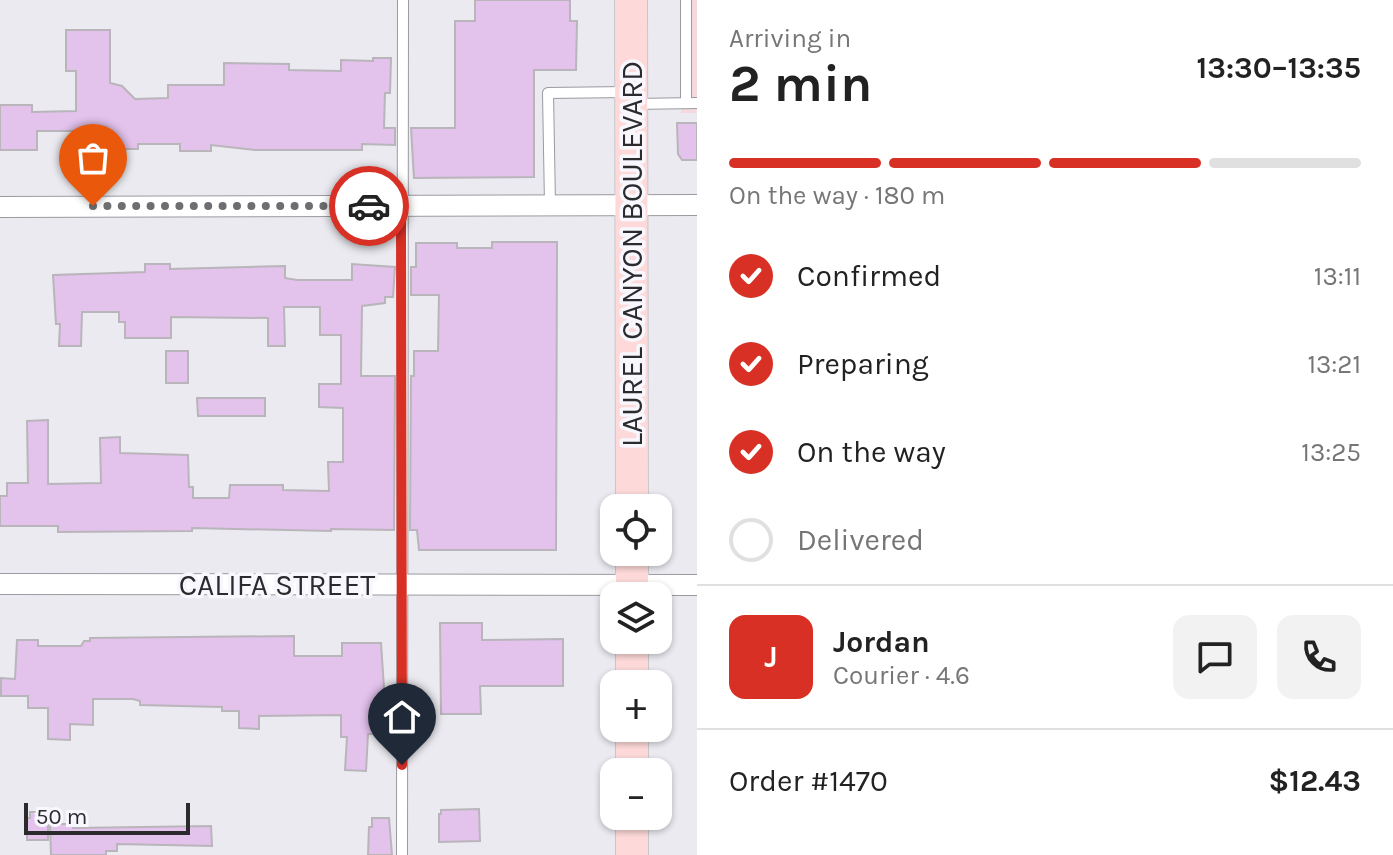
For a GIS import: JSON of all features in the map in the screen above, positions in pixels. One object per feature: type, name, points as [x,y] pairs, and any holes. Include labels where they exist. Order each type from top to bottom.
[{"type":"main road","name":"LAUREL CANYON BOULEVARD","points":[[631,0],[632,494]]},
{"type":"main road","points":[[632,830],[632,855]]},
{"type":"street","points":[[0,207],[697,205]]},
{"type":"street","name":"CALIFA STREET","points":[[0,584],[402,585],[600,589]]},
{"type":"street","name":"CALIFA STREET","points":[[672,587],[697,585]]},
{"type":"lane","points":[[402,855],[403,0]]},
{"type":"lane","points":[[550,205],[548,93],[692,103],[686,0]]},
{"type":"shaded area","points":[[682,0],[697,0],[697,113],[681,113]]},
{"type":"building","points":[[475,0],[570,0],[570,21],[577,21],[576,70],[534,70],[534,177],[414,178],[411,128],[455,128],[455,21],[475,21]]},
{"type":"building","points":[[66,30],[110,30],[110,83],[122,86],[135,99],[168,98],[168,85],[224,85],[224,63],[289,64],[289,70],[341,71],[341,60],[391,58],[390,93],[385,93],[384,128],[395,128],[395,145],[362,144],[362,150],[255,150],[211,145],[211,151],[180,151],[180,144],[138,144],[138,149],[86,149],[85,131],[37,131],[37,150],[0,150],[0,105],[32,105],[32,112],[76,111],[76,71],[66,71]]},
{"type":"building","points":[[677,123],[697,123],[697,160],[682,160],[678,154]]},
{"type":"building","points":[[492,242],[557,242],[556,550],[419,550],[417,530],[410,530],[411,376],[414,376],[414,351],[438,351],[439,295],[411,295],[411,267],[416,267],[416,243],[457,243],[457,248],[492,248]]},
{"type":"building","points":[[145,264],[170,264],[170,269],[285,266],[285,278],[297,280],[352,280],[352,264],[395,267],[393,297],[385,297],[385,303],[362,306],[361,376],[395,376],[394,530],[192,528],[192,531],[58,532],[58,526],[0,526],[0,496],[7,496],[7,483],[28,483],[27,421],[48,420],[48,484],[101,483],[100,438],[120,437],[120,453],[188,455],[189,487],[193,487],[193,498],[229,498],[230,485],[283,485],[283,490],[329,491],[328,462],[343,462],[343,408],[319,407],[319,384],[341,384],[341,335],[320,335],[320,307],[284,307],[285,346],[268,346],[268,318],[171,317],[171,338],[125,338],[125,322],[119,322],[119,312],[82,312],[81,346],[59,346],[60,324],[56,324],[53,275],[145,272]]},
{"type":"building","points":[[166,351],[188,351],[188,383],[166,383]]},
{"type":"building","points":[[197,398],[265,398],[265,416],[198,416]]},
{"type":"building","points":[[440,623],[482,623],[482,640],[563,639],[563,686],[480,686],[481,714],[441,714]]},
{"type":"building","points":[[294,636],[294,656],[342,656],[342,643],[381,643],[385,703],[390,703],[390,734],[368,734],[366,771],[345,770],[347,737],[341,737],[341,715],[259,716],[259,729],[239,728],[239,711],[222,711],[222,707],[140,705],[140,701],[133,699],[93,699],[93,725],[70,724],[70,740],[48,739],[48,708],[28,708],[28,696],[1,696],[1,678],[15,679],[17,640],[38,640],[38,646],[81,646],[90,638]]},
{"type":"building","points":[[479,809],[480,841],[439,842],[441,810]]},
{"type":"building","points":[[30,812],[48,812],[48,840],[27,840]]},
{"type":"building","points":[[372,818],[389,818],[392,855],[368,855]]},
{"type":"building","points":[[50,824],[73,824],[73,828],[211,826],[212,846],[117,844],[117,851],[106,851],[106,855],[51,855]]},
{"type":"way so far","points":[[93,206],[369,206]]},
{"type":"route","points":[[369,206],[401,206],[402,765]]}]
